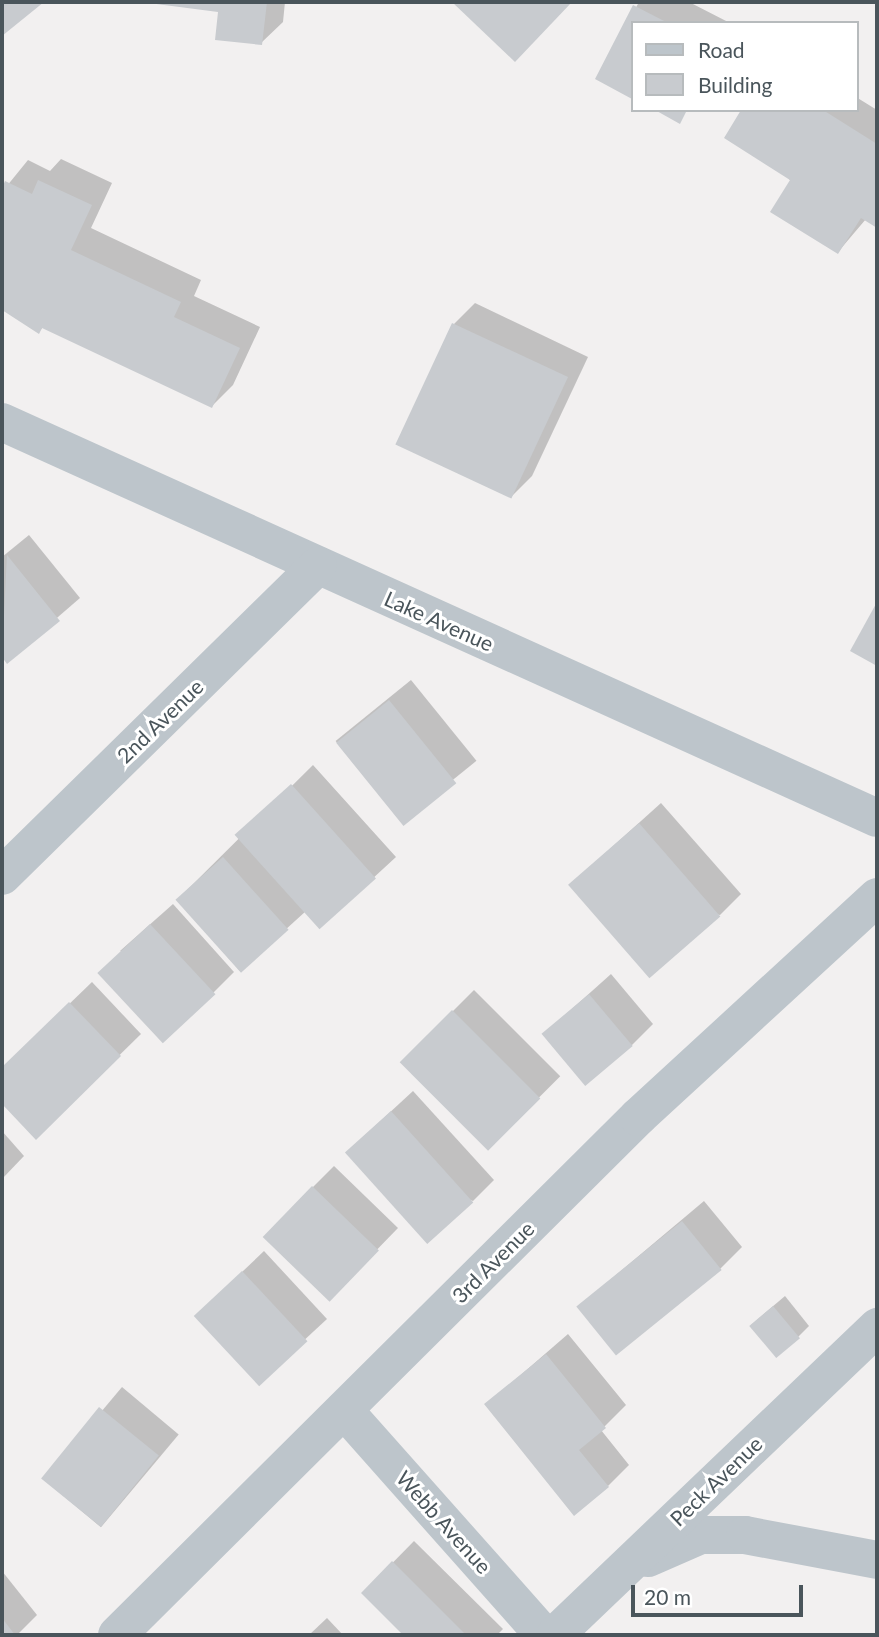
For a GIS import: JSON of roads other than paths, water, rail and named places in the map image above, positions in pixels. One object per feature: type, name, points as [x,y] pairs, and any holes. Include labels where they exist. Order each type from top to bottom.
[{"type":"street","name":"Lake Avenue","points":[[2,422],[877,818]]},
{"type":"street","name":"2nd Avenue","points":[[2,876],[318,566]]},
{"type":"street","name":"3rd Avenue","points":[[117,1635],[638,1117],[877,897]]},
{"type":"street","name":"Peck Avenue","points":[[555,1635],[877,1327]]},
{"type":"street","name":"Webb Avenue","points":[[344,1410],[544,1635]]},
{"type":"street","points":[[626,1567],[701,1535],[745,1535],[877,1560]]}]
